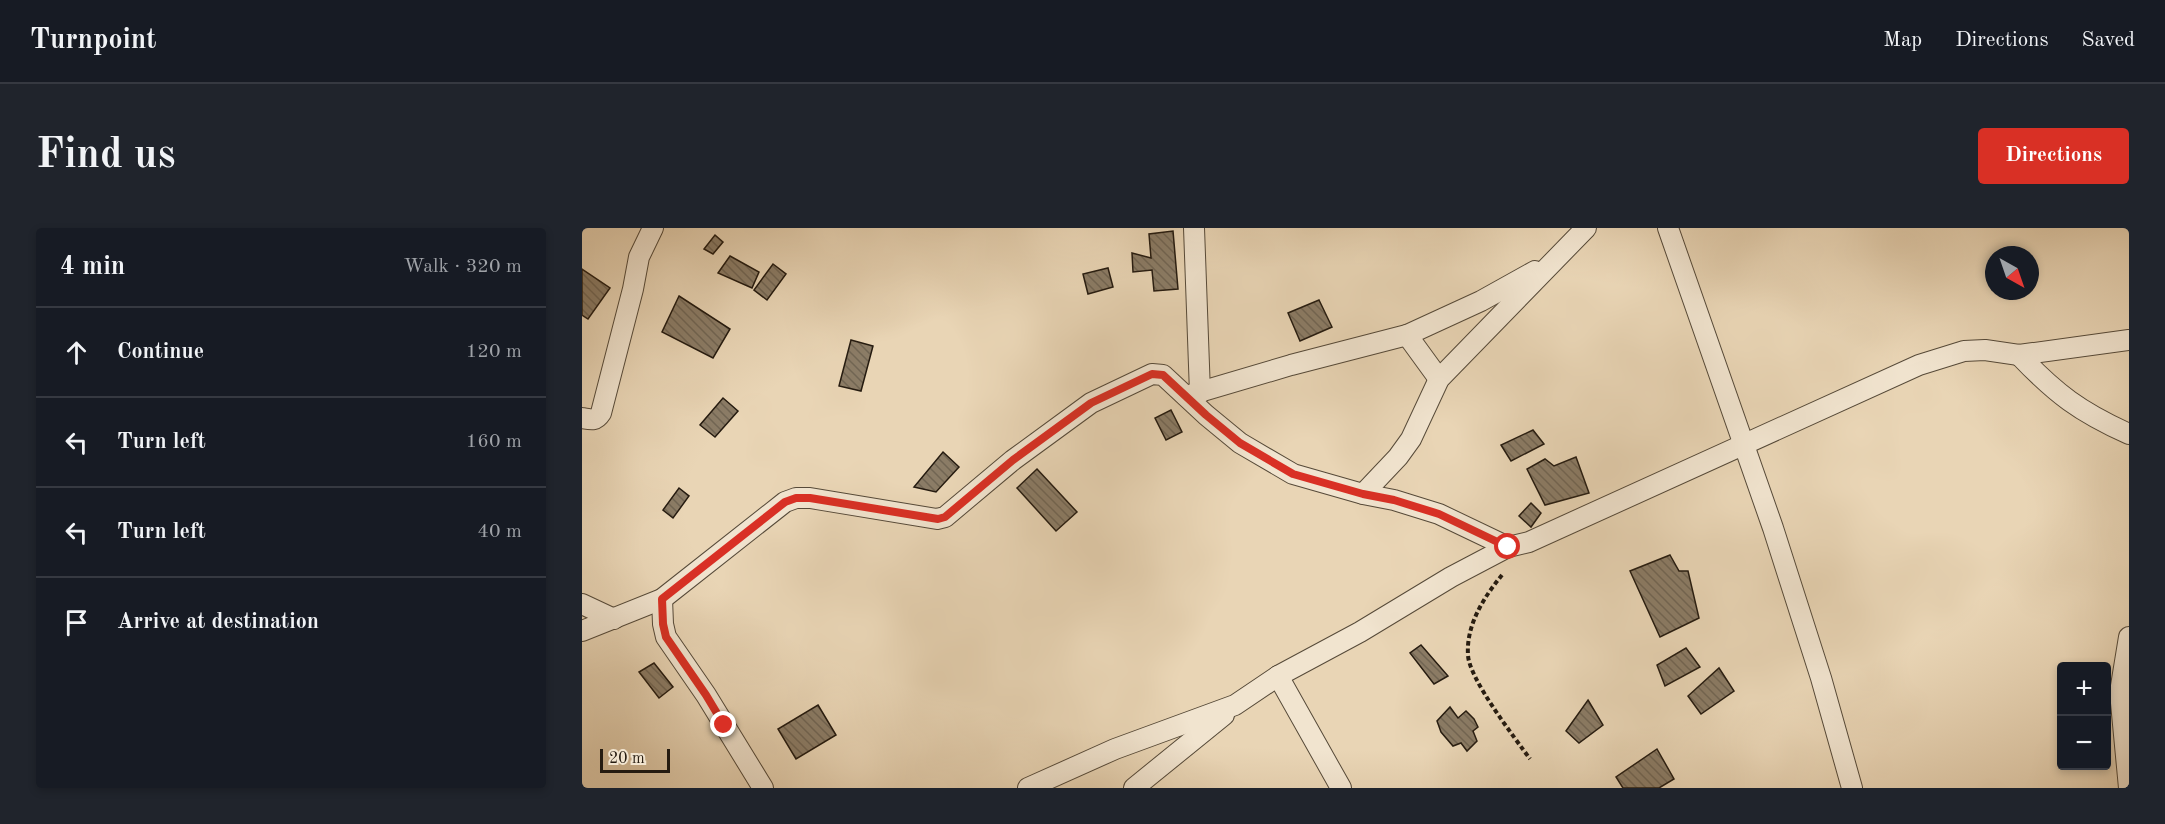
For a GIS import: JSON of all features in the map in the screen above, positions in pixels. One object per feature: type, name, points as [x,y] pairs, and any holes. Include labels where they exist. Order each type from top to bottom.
[{"type":"street","points":[[582,418],[593,421],[601,413],[639,257],[653,228]]},
{"type":"street","points":[[1193,394],[1194,228]]},
{"type":"street","points":[[1363,494],[1398,457],[1411,439],[1439,379],[1586,228]]},
{"type":"street","points":[[1668,228],[1773,528],[1821,678],[1852,788]]},
{"type":"street","points":[[1193,394],[1407,334],[1482,301],[1551,263]]},
{"type":"street","points":[[1407,334],[1439,379]]},
{"type":"street","points":[[1134,788],[1235,705],[1278,676],[1508,547],[1529,542],[1919,364],[1964,351],[1985,350],[2019,355],[2129,340]]},
{"type":"street","points":[[2019,355],[2043,381],[2065,399],[2099,420],[2129,434]]},
{"type":"street","points":[[582,632],[662,599],[785,502],[796,498],[810,498],[938,519],[945,517],[1013,460],[1091,403],[1152,374],[1163,375],[1193,394],[1206,415],[1240,443],[1293,474],[1439,514],[1508,547]]},
{"type":"street","points":[[662,599],[666,637],[706,695],[763,788]]},
{"type":"street","points":[[582,604],[614,619]]},
{"type":"street","points":[[2129,637],[2120,692],[2129,788]]},
{"type":"street","points":[[1278,676],[1341,788]]},
{"type":"street","points":[[1028,788],[1115,749],[1235,705]]},
{"type":"path","points":[[1529,542],[1478,610],[1470,634],[1468,657],[1482,689],[1530,759]]},
{"type":"building","points":[[1173,231],[1178,289],[1154,291],[1152,270],[1133,272],[1132,253],[1151,258],[1149,234]]},
{"type":"building","points":[[715,235],[723,242],[713,254],[704,249]]},
{"type":"building","points":[[730,256],[759,272],[752,288],[718,273]]},
{"type":"building","points":[[773,264],[786,274],[767,300],[754,290]]},
{"type":"building","points":[[1108,268],[1113,287],[1088,294],[1083,274]]},
{"type":"building","points":[[582,269],[610,288],[588,319],[582,315]]},
{"type":"building","points":[[679,296],[730,329],[713,358],[662,332]]},
{"type":"building","points":[[1319,300],[1332,327],[1300,341],[1288,313]]},
{"type":"building","points":[[851,340],[873,346],[861,391],[839,386]]},
{"type":"building","points":[[723,398],[738,411],[715,437],[700,425]]},
{"type":"building","points":[[1171,410],[1182,432],[1166,440],[1155,418]]},
{"type":"building","points":[[1533,430],[1544,444],[1511,461],[1501,445]]},
{"type":"building","points":[[943,452],[959,467],[936,492],[914,487]]},
{"type":"building","points":[[1576,457],[1589,493],[1545,505],[1527,469],[1545,459],[1554,466]]},
{"type":"building","points":[[1037,469],[1077,512],[1056,531],[1017,488]]},
{"type":"building","points":[[679,488],[689,496],[673,518],[663,510]]},
{"type":"building","points":[[1531,503],[1541,513],[1531,527],[1519,516]]},
{"type":"building","points":[[1670,555],[1679,571],[1688,571],[1699,618],[1660,637],[1630,571]]},
{"type":"building","points":[[1421,645],[1448,676],[1434,684],[1410,653]]},
{"type":"building","points":[[1686,648],[1700,667],[1665,686],[1657,665]]},
{"type":"building","points":[[654,663],[673,687],[659,698],[639,672]]},
{"type":"building","points":[[1719,668],[1734,691],[1701,714],[1688,696]]},
{"type":"building","points":[[1588,700],[1603,725],[1579,743],[1566,731]]},
{"type":"building","points":[[818,705],[836,735],[796,759],[778,729]]},
{"type":"building","points":[[1450,707],[1458,718],[1466,711],[1478,727],[1473,731],[1477,741],[1467,751],[1461,743],[1453,746],[1441,732],[1437,721]]},
{"type":"building","points":[[1657,749],[1674,779],[1659,788],[1623,788],[1616,777]]},
{"type":"route","points":[[724,725],[666,637],[662,599],[785,502],[796,498],[810,498],[938,519],[945,517],[1013,460],[1091,403],[1152,374],[1163,375],[1240,443],[1293,474],[1439,514],[1508,547]]}]
